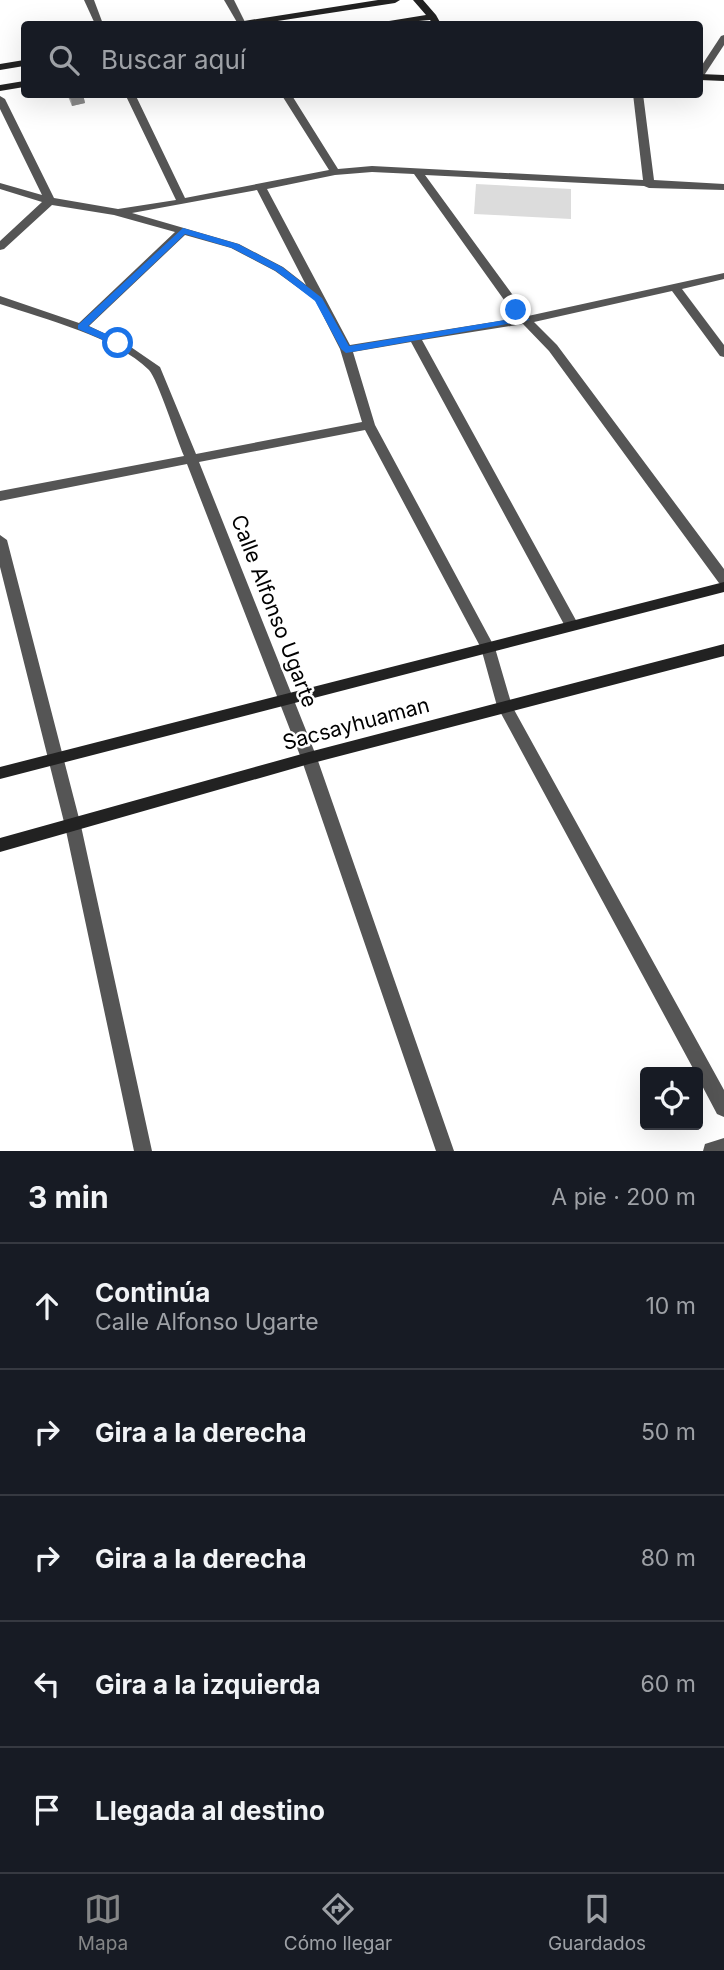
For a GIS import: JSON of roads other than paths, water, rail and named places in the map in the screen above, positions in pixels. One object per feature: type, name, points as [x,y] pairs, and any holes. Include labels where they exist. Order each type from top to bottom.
[{"type":"street","points":[[89,0],[98,21]]},
{"type":"street","points":[[229,0],[241,21]]},
{"type":"street","points":[[262,21],[395,0]]},
{"type":"street","points":[[418,0],[436,21]]},
{"type":"street","points":[[703,70],[724,38]]},
{"type":"street","points":[[0,67],[21,64]]},
{"type":"street","points":[[703,76],[724,78]]},
{"type":"street","points":[[0,88],[21,84]]},
{"type":"street","points":[[132,98],[182,202]]},
{"type":"street","points":[[289,98],[335,172]]},
{"type":"street","points":[[638,98],[649,185]]},
{"type":"street","points":[[0,99],[50,201]]},
{"type":"street","points":[[115,212],[261,188],[335,172],[372,169],[724,187]]},
{"type":"street","points":[[418,172],[525,320],[553,348],[724,579]]},
{"type":"street","points":[[0,186],[50,201],[115,212],[235,246],[279,269],[318,300]]},
{"type":"street","points":[[261,188],[346,349],[369,425],[488,648],[505,706],[724,1108]]},
{"type":"street","points":[[0,247],[50,201]]},
{"type":"street","points":[[81,327],[183,231]]},
{"type":"street","points":[[346,349],[525,320],[724,276]]},
{"type":"street","points":[[675,287],[724,353]]},
{"type":"street","name":"Calle Alfonso Ugarte","points":[[0,300],[81,327],[138,354],[156,370],[309,758],[445,1151]]},
{"type":"street","points":[[415,339],[571,624]]},
{"type":"street","points":[[0,496],[369,425]]},
{"type":"street","points":[[0,540],[73,826],[143,1151]]},
{"type":"street","points":[[0,773],[488,648],[571,624],[724,587]]},
{"type":"street","name":"Sacsayhuaman","points":[[0,845],[309,758],[724,650]]},
{"type":"street","points":[[712,1151],[724,1147]]}]
